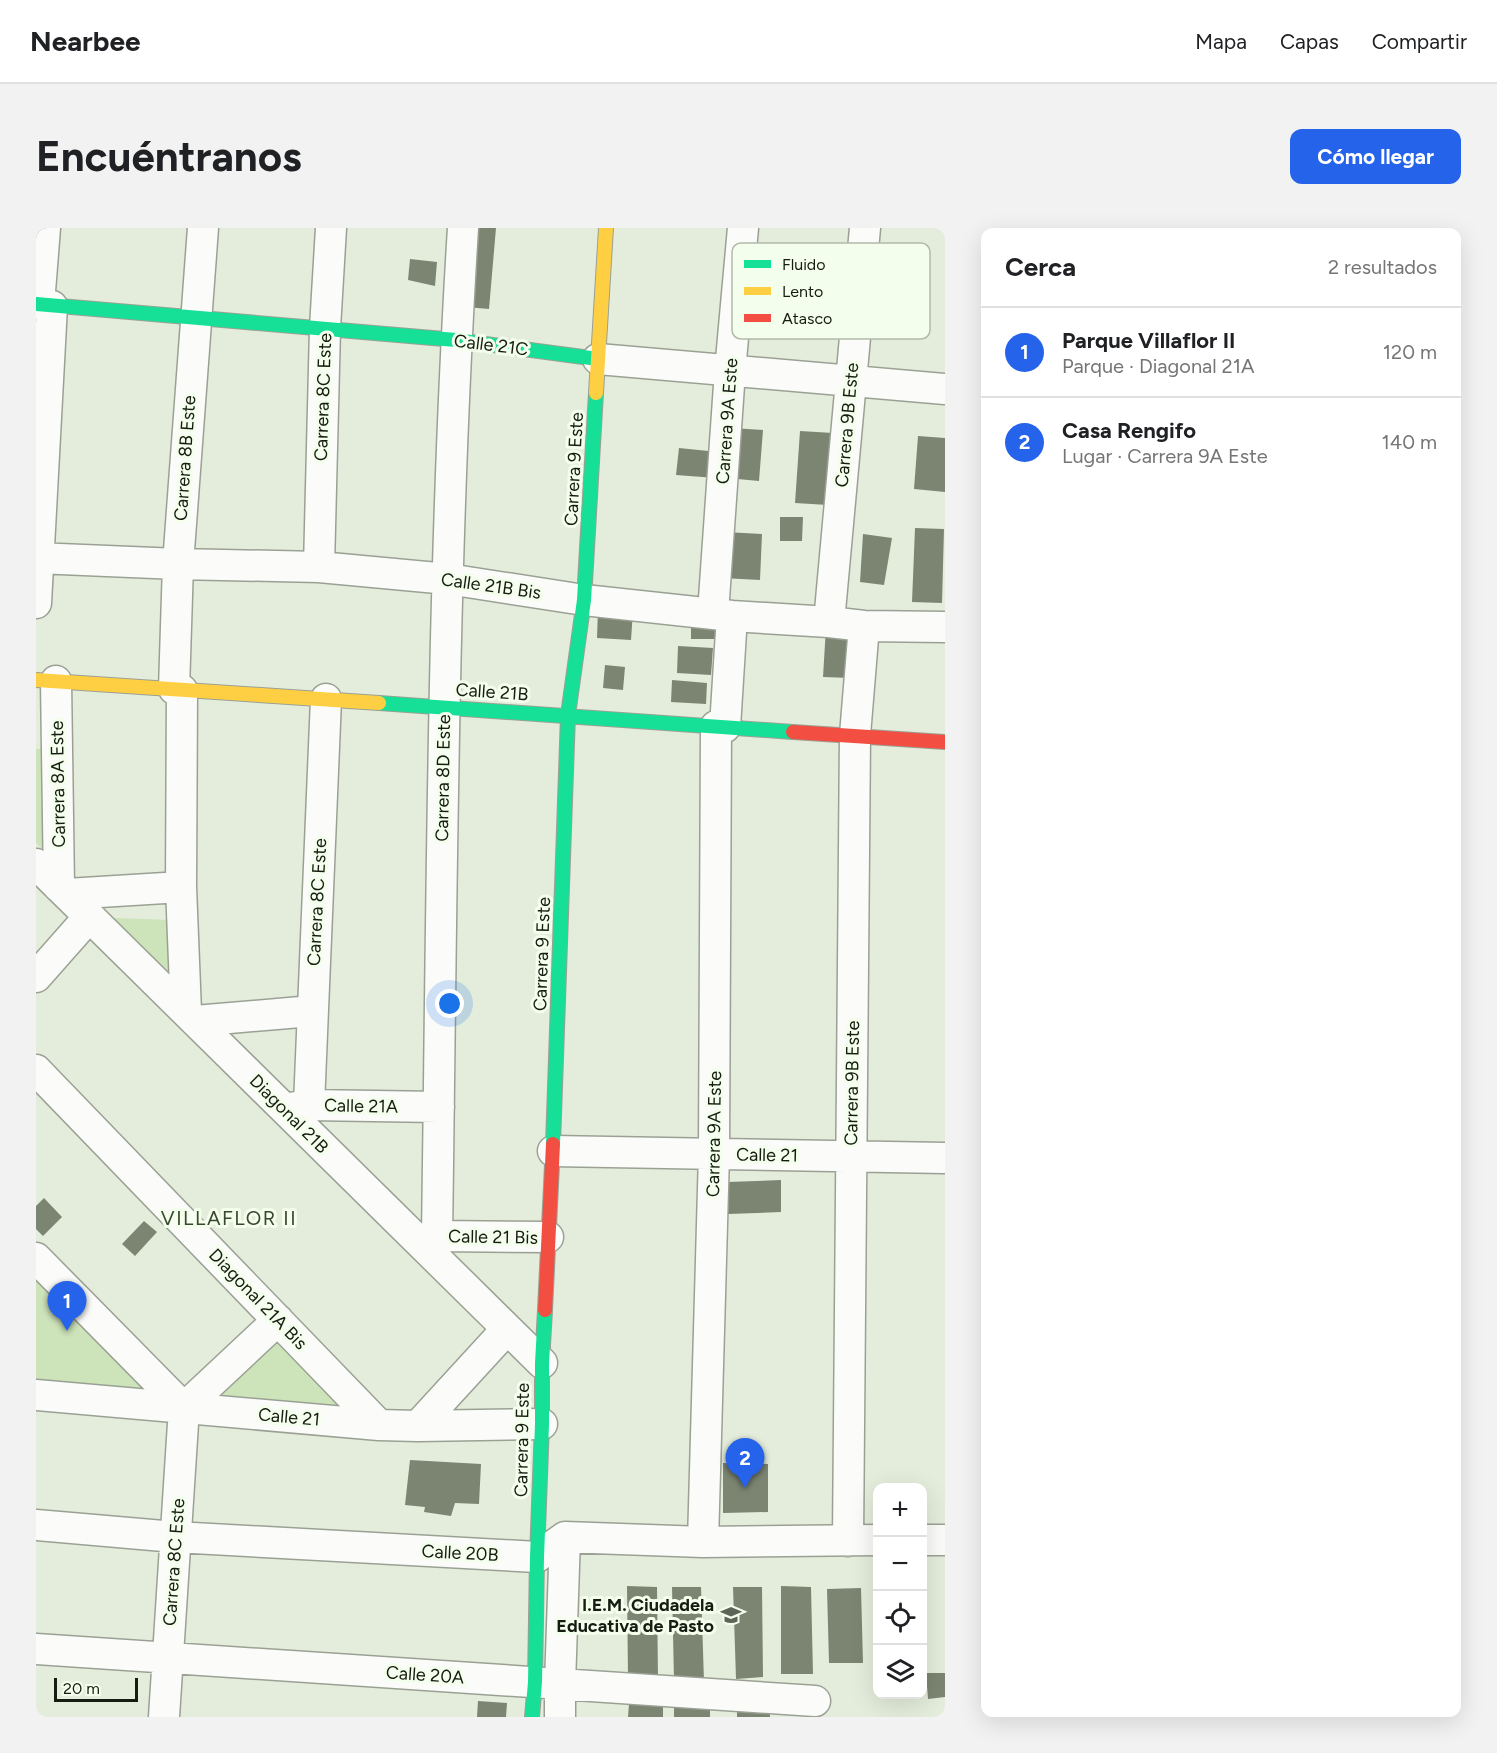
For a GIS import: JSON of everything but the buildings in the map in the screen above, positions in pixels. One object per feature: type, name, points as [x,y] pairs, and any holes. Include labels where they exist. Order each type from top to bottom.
[{"type":"street","points":[[36,603],[45,228]]},
{"type":"street","name":"Carrera 8B Este","points":[[190,1017],[181,887],[178,564],[202,228]]},
{"type":"street","name":"Carrera 8C Este","points":[[319,567],[325,328],[331,228]]},
{"type":"street","name":"Carrera 8D Este","points":[[435,1245],[444,707],[456,340],[463,228]]},
{"type":"street","name":"Carrera 9 Este","points":[[532,1717],[547,1683],[537,1557],[542,1363],[554,1151],[568,715],[584,600],[606,228]]},
{"type":"street","name":"Carrera 9A Este","points":[[742,243],[743,228]]},
{"type":"street","name":"Carrera 9B Este","points":[[864,243],[865,228]]},
{"type":"street","name":"Calle 21C","points":[[43,305],[456,340],[598,359],[945,389]]},
{"type":"street","name":"Carrera 9A Este","points":[[703,1542],[714,1154],[723,614],[733,339]]},
{"type":"street","name":"Carrera 9B Este","points":[[829,622],[854,339]]},
{"type":"street","name":"Calle 21B Bis","points":[[38,558],[319,567],[448,579],[584,600],[723,614],[864,626],[945,627]]},
{"type":"street","name":"Carrera 9B Este","points":[[863,1541],[851,1156],[855,735],[864,626]]},
{"type":"street","name":"Calle 21B","points":[[46,681],[945,742]]},
{"type":"street","name":"Carrera 8A Este","points":[[46,681],[63,891]]},
{"type":"street","name":"Carrera 8C Este","points":[[296,1107],[312,1011],[327,699]]},
{"type":"street","name":"Diagonal 21B","points":[[36,864],[190,1017],[296,1107],[435,1245],[507,1329],[542,1363]]},
{"type":"street","points":[[63,891],[181,887]]},
{"type":"street","points":[[36,977],[89,917]]},
{"type":"street","points":[[190,1017],[312,1011]]},
{"type":"street","name":"Diagonal 21A Bis","points":[[36,1070],[379,1425]]},
{"type":"street","name":"Calle 21A","points":[[296,1107],[439,1107]]},
{"type":"street","name":"Calle 21","points":[[554,1151],[945,1158]]},
{"type":"street","name":"Calle 21 Bis","points":[[435,1245],[548,1238]]},
{"type":"street","points":[[36,1258],[184,1408],[278,1320]]},
{"type":"street","points":[[418,1426],[507,1329]]},
{"type":"street","name":"Calle 21","points":[[36,1395],[379,1425],[542,1424]]},
{"type":"street","name":"Carrera 8C Este","points":[[164,1717],[184,1408]]},
{"type":"street","name":"Calle 20B","points":[[36,1526],[176,1537],[537,1557]]},
{"type":"street","points":[[560,1717],[547,1683],[565,1537]]},
{"type":"street","points":[[537,1557],[565,1537],[703,1542],[863,1541]]},
{"type":"street","points":[[927,1540],[945,1540]]},
{"type":"street","name":"Calle 20A","points":[[36,1649],[815,1701]]},
{"type":"green space","points":[[36,749],[45,749],[46,853],[36,843]]},
{"type":"green space","points":[[113,918],[172,920],[172,975]]},
{"type":"green space","points":[[36,1271],[168,1400],[36,1391]]},
{"type":"green space","points":[[277,1333],[369,1421],[205,1404]]},
{"type":"traffic: fast","points":[[36,304],[456,340],[598,359]]},
{"type":"traffic: fast","points":[[553,1144],[568,715],[584,600],[596,393]]},
{"type":"traffic: fast","points":[[379,703],[793,732]]},
{"type":"traffic: fast","points":[[532,1717],[535,1682],[545,1310]]},
{"type":"traffic: slow","points":[[596,393],[606,228]]},
{"type":"traffic: slow","points":[[36,680],[379,703]]},
{"type":"traffic: jam","points":[[793,732],[945,742]]},
{"type":"traffic: jam","points":[[545,1310],[553,1144]]},
{"type":"place","name":"Parque Villaflor II","points":[[67,1331]]},
{"type":"place","name":"Casa Rengifo","points":[[745,1488]]},
{"type":"place","name":"I.E.M. Ciudadela Educativa de Pasto","points":[[731,1615]]},
{"type":"district","name":"VILLAFLOR II","points":[[229,1218]]}]
